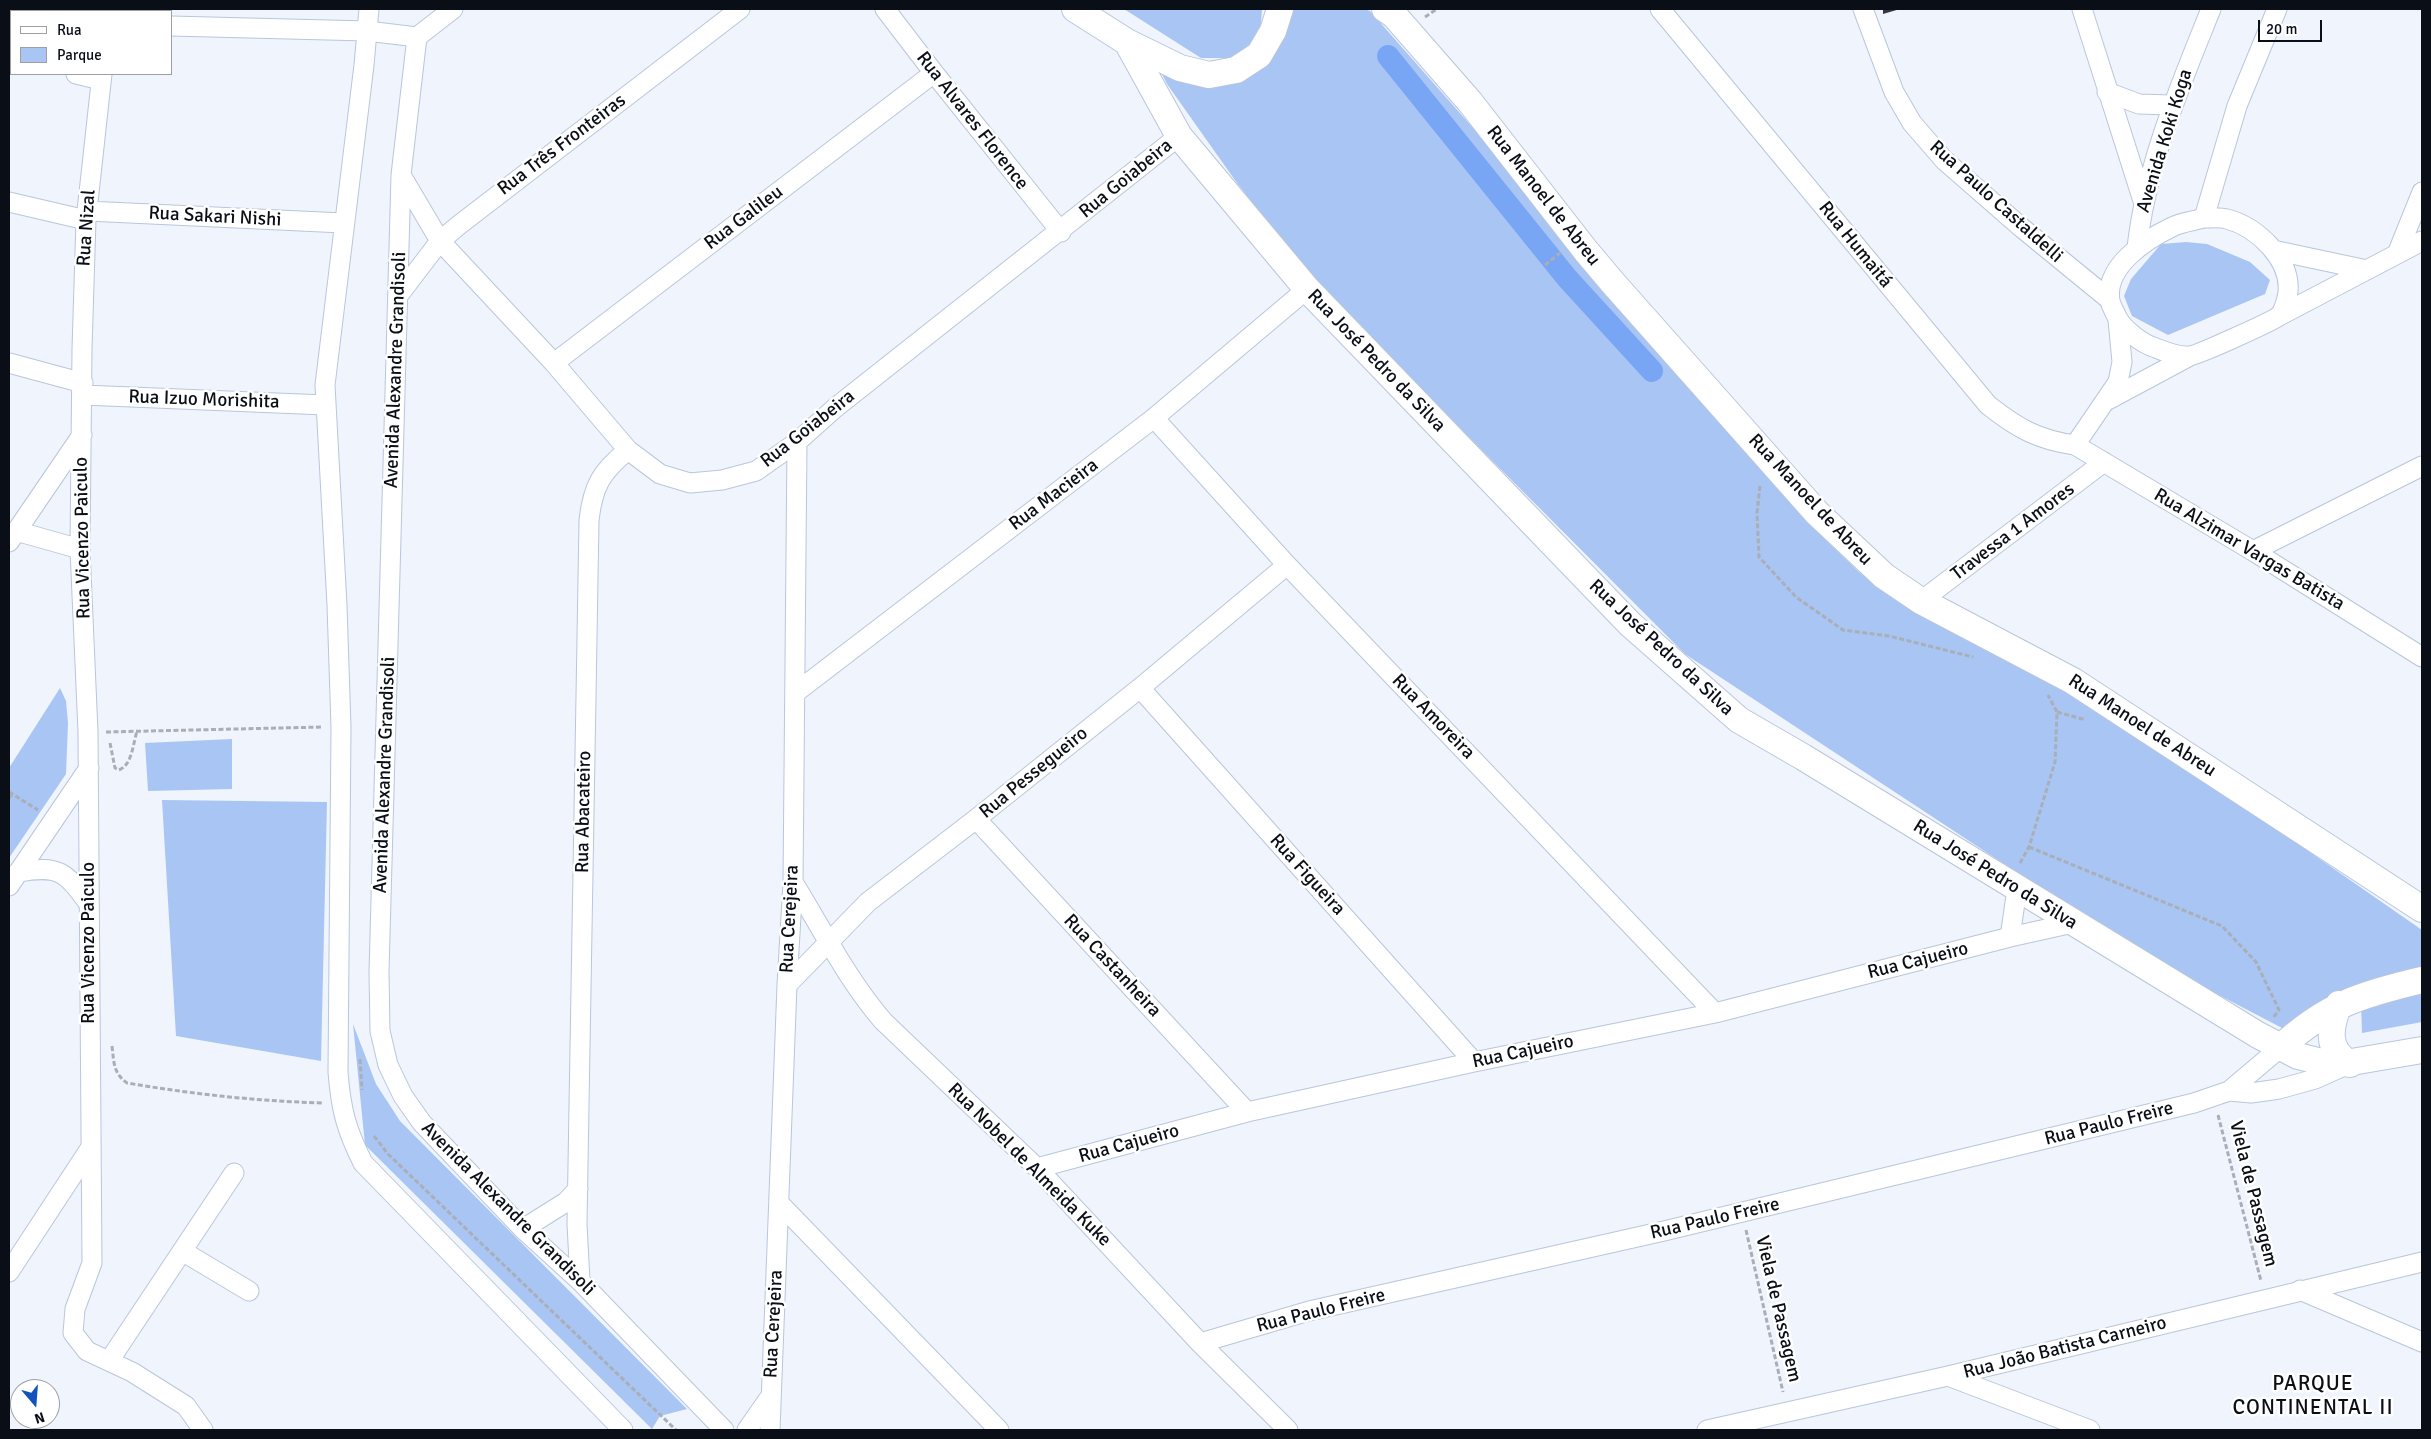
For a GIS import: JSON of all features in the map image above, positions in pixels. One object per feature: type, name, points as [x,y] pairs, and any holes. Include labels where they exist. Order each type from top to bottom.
[{"type":"main road","points":[[1075,9],[1127,42],[1180,68],[1209,75],[1236,70],[1259,55],[1273,31],[1280,9]]},
{"type":"main road","name":"Rua Manoel de Abreu","points":[[1391,11],[1470,102],[1586,251],[1817,513],[1884,576],[1921,601],[2073,681],[2422,909]]},
{"type":"main road","name":"Rua José Pedro da Silva","points":[[1127,42],[1179,136],[1307,289],[1630,624],[1731,714],[2269,1041],[2312,1061],[2334,1065],[2350,1064]]},
{"type":"main road","name":"Rua Paulo Freire","points":[[2269,1041],[2302,1027],[2339,1004],[2378,990],[2422,980]]},
{"type":"main road","points":[[2339,1004],[2334,1019],[2331,1040],[2339,1056],[2350,1064]]},
{"type":"main road","name":"Rua Paulo Freire","points":[[2350,1064],[2422,1050]]},
{"type":"street","points":[[369,9],[324,385],[337,605],[341,727],[338,1072],[340,1103],[348,1132],[363,1163],[623,1430]]},
{"type":"street","points":[[172,26],[367,31],[417,37],[453,9]]},
{"type":"street","name":"Rua Três Fronteiras","points":[[398,296],[440,241],[740,9]]},
{"type":"street","name":"Rua Alvares Florence","points":[[886,9],[934,73],[1061,232]]},
{"type":"street","name":"Rua Humaitá","points":[[1660,9],[1988,404],[2006,420],[2029,433],[2050,441],[2075,444]]},
{"type":"street","name":"Rua Paulo Castaldelli","points":[[1863,9],[1894,92],[1912,124],[1944,160],[2022,228],[2110,300]]},
{"type":"street","points":[[2082,9],[2144,204]]},
{"type":"street","name":"Avenida Koki Koga","points":[[2137,248],[2144,204],[2172,105],[2211,9]]},
{"type":"street","points":[[2204,218],[2238,106],[2277,9]]},
{"type":"street","name":"Avenida Alexandre Grandisoli","points":[[417,37],[401,175],[379,972],[380,1031],[388,1065],[408,1103],[422,1123],[522,1229],[580,1281],[724,1430]]},
{"type":"street","name":"Rua Galileu","points":[[554,363],[934,73]]},
{"type":"street","points":[[84,75],[101,77]]},
{"type":"street","name":"Rua Nizal","points":[[83,388],[82,349],[87,215],[101,77]]},
{"type":"street","points":[[2107,92],[2139,104],[2172,105]]},
{"type":"street","name":"Rua Goiabeira","points":[[401,175],[440,241],[554,363],[628,450],[660,474],[690,483],[722,480],[756,470],[798,442],[835,408],[1061,232],[1179,136]]},
{"type":"street","points":[[2397,254],[2422,192]]},
{"type":"street","name":"Rua Sakari Nishi","points":[[9,202],[87,215],[343,223]]},
{"type":"street","points":[[2075,444],[2104,402],[2114,391],[2122,372],[2118,320],[2110,300],[2113,277],[2137,248],[2173,226],[2204,218],[2227,219],[2256,234],[2273,250],[2285,267],[2288,287],[2287,299],[2279,316]]},
{"type":"street","points":[[2104,402],[2190,356],[2279,316],[2422,241]]},
{"type":"street","points":[[2273,250],[2366,270]]},
{"type":"street","name":"Rua Macieira","points":[[796,693],[1154,418],[1307,289]]},
{"type":"street","points":[[2118,320],[2138,338],[2152,347],[2190,356]]},
{"type":"street","name":"Rua Izuo Morishita","points":[[9,363],[83,388],[325,405]]},
{"type":"street","name":"Rua Vicenzo Paiculo","points":[[83,388],[80,549],[89,768],[88,904],[92,1263],[75,1309],[73,1334],[87,1351],[132,1372],[186,1406],[203,1430]]},
{"type":"street","name":"Rua Amoreira","points":[[1154,418],[1287,565],[1715,1013]]},
{"type":"street","points":[[80,549],[12,536],[82,435]]},
{"type":"street","name":"Rua Cerejeira","points":[[770,1430],[787,985],[793,882],[798,442]]},
{"type":"street","name":"Rua Alzimar Vargas Batista","points":[[2075,444],[2253,551],[2422,657]]},
{"type":"street","name":"Rua Abacateiro","points":[[580,1281],[578,1190],[588,520],[591,498],[598,480],[610,464],[628,450]]},
{"type":"street","name":"Travessa 1 Amores","points":[[1921,601],[2104,462]]},
{"type":"street","points":[[2253,551],[2422,466]]},
{"type":"street","name":"Rua Pessegueiro","points":[[787,985],[868,902],[976,819],[1140,688],[1287,565]]},
{"type":"street","name":"Rua Figueira","points":[[1140,688],[1474,1062]]},
{"type":"street","points":[[13,879],[89,768]]},
{"type":"street","name":"Rua Castanheira","points":[[976,819],[1247,1112]]},
{"type":"street","points":[[13,879],[37,869],[62,873],[75,885],[88,904]]},
{"type":"street","name":"Rua Nobel de Almeida Kuke","points":[[793,882],[864,999],[883,1021],[1037,1168],[1200,1342],[1288,1430]]},
{"type":"street","points":[[2010,937],[2013,886]]},
{"type":"street","name":"Rua Cajueiro","points":[[1037,1168],[1247,1112],[1474,1062],[1715,1013],[2010,937],[2073,923]]},
{"type":"street","name":"Rua Paulo Freire","points":[[2221,1094],[2269,1041]]},
{"type":"street","name":"Rua Paulo Freire","points":[[1200,1342],[1309,1311],[1742,1213],[2185,1105],[2221,1094],[2250,1093],[2279,1088],[2315,1079],[2350,1064]]},
{"type":"street","points":[[9,1272],[91,1147]]},
{"type":"street","points":[[109,1361],[234,1173]]},
{"type":"street","points":[[522,1229],[566,1202],[578,1190]]},
{"type":"street","points":[[780,1204],[999,1430]]},
{"type":"street","points":[[182,1252],[249,1291]]},
{"type":"street","name":"Rua João Batista Carneiro","points":[[1707,1430],[1948,1376],[2265,1298],[2422,1262]]},
{"type":"street","points":[[2300,1290],[2422,1342]]},
{"type":"street","points":[[1948,1376],[2090,1430]]},
{"type":"street","name":"Rua Cerejeira","points":[[747,1430],[770,1397]]},
{"type":"path","points":[[1545,265],[1566,249]]},
{"type":"path","points":[[1764,453],[1757,513],[1759,557],[1796,597],[1843,630],[1889,636],[1981,658]]},
{"type":"path","points":[[2013,886],[2029,847],[2055,762],[2057,712],[2047,693]]},
{"type":"path","points":[[88,732],[341,727]]},
{"type":"path","points":[[108,732],[112,762],[115,768],[119,770],[124,768],[129,758],[137,731]]},
{"type":"path","points":[[9,798],[10,793],[54,819]]},
{"type":"path","points":[[2029,847],[2222,926],[2256,962],[2279,1010],[2269,1041]]},
{"type":"path","points":[[111,1038],[115,1070],[119,1077],[127,1083],[211,1096],[264,1101],[340,1103]]},
{"type":"path","points":[[360,1056],[362,1100]]},
{"type":"path","name":"Viela de Passagem","points":[[2221,1094],[2238,1188],[2265,1298]]},
{"type":"path","points":[[372,1133],[388,1154],[676,1430]]},
{"type":"path","name":"Viela de Passagem","points":[[1742,1213],[1787,1412]]},
{"type":"green space","points":[[1124,9],[1262,9],[1260,36],[1232,58],[1201,58]]},
{"type":"green space","points":[[1287,9],[1365,9],[1370,11],[1570,238],[1829,543],[1859,572],[1880,587],[2108,712],[2422,930],[2422,974],[2284,1029],[2194,982],[2065,904],[1685,654],[1307,275],[1237,183],[1167,84],[1161,72],[1233,78]]},
{"type":"green space","points":[[2186,242],[2207,244],[2250,262],[2270,280],[2265,294],[2168,335],[2132,316],[2124,296],[2131,279],[2161,244]]},
{"type":"green space","points":[[60,688],[66,701],[68,723],[66,774],[9,858],[9,768]]},
{"type":"green space","points":[[232,739],[232,789],[148,791],[145,743]]},
{"type":"green space","points":[[162,800],[327,802],[321,1061],[176,1036]]},
{"type":"green space","points":[[2422,989],[2422,1022],[2362,1033],[2361,1003]]},
{"type":"green space","points":[[353,1024],[376,1084],[400,1121],[687,1409],[660,1416],[652,1429],[365,1145]]},
{"type":"waterway","points":[[1388,56],[1567,278],[1652,371]]},
{"type":"district","name":"PARQUE CONTINENTAL II","points":[[2313,1396]]}]
